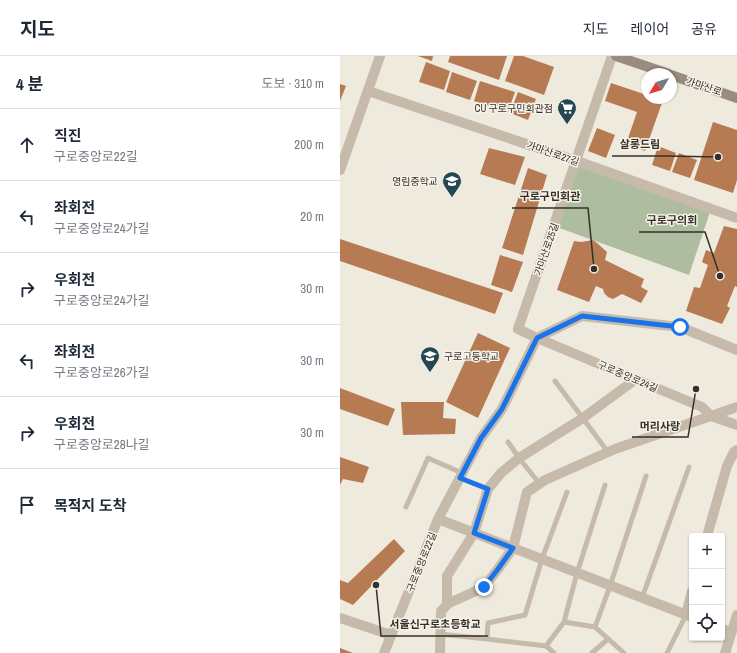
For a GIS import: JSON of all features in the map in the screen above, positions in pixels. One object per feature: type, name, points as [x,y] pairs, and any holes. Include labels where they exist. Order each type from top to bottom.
[{"type":"main road","name":"가마산로","points":[[616,56],[632,59],[655,68]]},
{"type":"main road","name":"가마산로","points":[[677,77],[737,98]]},
{"type":"street","points":[[340,170],[380,56]]},
{"type":"street","name":"가마산로25길","points":[[518,329],[612,56]]},
{"type":"street","name":"가마산로27길","points":[[368,91],[577,161],[737,218]]},
{"type":"street","points":[[537,338],[582,316],[680,327],[737,350]]},
{"type":"street","name":"구로중앙로24길","points":[[518,329],[702,407],[711,416],[737,425]]},
{"type":"street","name":"구로중앙로22길","points":[[384,653],[438,519],[481,438],[502,409],[537,338]]},
{"type":"street","points":[[446,606],[447,576],[474,533],[488,489],[501,473],[519,458],[583,418],[636,379]]},
{"type":"street","points":[[440,653],[441,611],[449,603],[484,587],[498,569],[513,548],[527,492],[545,480],[608,452],[737,407]]},
{"type":"street","points":[[708,533],[727,466],[734,452],[737,450]]},
{"type":"street","points":[[438,519],[689,616]]},
{"type":"street","points":[[725,653],[737,617]]},
{"type":"street","points":[[340,618],[391,635]]},
{"type":"lane","points":[[555,381],[608,452]]},
{"type":"lane","points":[[508,442],[539,483]]},
{"type":"lane","points":[[406,507],[428,458],[488,489]]},
{"type":"lane","points":[[642,598],[689,467]]},
{"type":"lane","points":[[594,627],[610,586],[646,476]]},
{"type":"lane","points":[[546,646],[564,622],[577,573],[605,485]]},
{"type":"lane","points":[[487,639],[488,623],[525,615],[542,559],[567,492]]},
{"type":"lane","points":[[667,653],[689,616]]},
{"type":"lane","points":[[564,622],[594,627],[624,653]]},
{"type":"lane","points":[[440,634],[546,646],[554,653]]},
{"type":"lane","points":[[592,653],[608,639]]},
{"type":"green space","points":[[577,161],[711,209],[689,275],[554,226]]},
{"type":"building","points":[[418,56],[433,56],[432,61]]},
{"type":"building","points":[[450,56],[507,56],[499,80],[448,62]]},
{"type":"building","points":[[514,56],[523,56],[554,67],[544,95],[505,81]]},
{"type":"building","points":[[426,62],[450,71],[444,90],[419,82]]},
{"type":"building","points":[[452,72],[477,81],[470,100],[446,92]]},
{"type":"building","points":[[480,81],[515,92],[508,112],[474,101]]},
{"type":"building","points":[[611,83],[641,93],[641,104],[662,104],[645,151],[626,144],[637,112],[605,101]]},
{"type":"building","points":[[340,84],[346,86],[340,101]]},
{"type":"building","points":[[518,92],[536,99],[528,120],[510,113]]},
{"type":"building","points":[[713,122],[737,130],[737,180],[733,193],[694,180]]},
{"type":"building","points":[[597,128],[615,135],[606,158],[588,151]]},
{"type":"building","points":[[658,146],[676,153],[670,171],[652,165]]},
{"type":"building","points":[[489,148],[525,157],[515,185],[480,174]]},
{"type":"building","points":[[679,153],[697,160],[690,178],[672,172]]},
{"type":"building","points":[[528,168],[547,175],[523,255],[502,248]]},
{"type":"building","points":[[724,226],[737,229],[737,287],[735,286],[727,306],[730,308],[722,324],[686,311],[694,287],[700,288],[708,265],[702,262],[706,250],[714,253]]},
{"type":"building","points":[[340,239],[503,293],[495,314],[340,261]]},
{"type":"building","points":[[593,240],[607,252],[605,260],[644,279],[641,287],[648,291],[641,303],[622,294],[613,299],[604,293],[603,289],[596,286],[589,302],[557,290],[574,241],[581,242]]},
{"type":"building","points":[[500,255],[523,262],[512,292],[491,285]]},
{"type":"building","points":[[478,333],[510,348],[478,418],[446,402]]},
{"type":"building","points":[[340,388],[395,409],[388,426],[340,409]]},
{"type":"building","points":[[401,402],[444,402],[443,418],[456,419],[455,434],[403,435]]},
{"type":"building","points":[[340,457],[369,467],[363,483],[343,479],[340,485]]},
{"type":"building","points":[[394,539],[405,551],[353,605],[340,599],[340,580],[348,583]]},
{"type":"building","points":[[340,648],[353,653],[340,653]]},
{"type":"place","name":"CU 구로구민회관점","points":[[567,125]]},
{"type":"place","name":"살롱드림","points":[[718,157]]},
{"type":"place","name":"영림중학교","points":[[452,198]]},
{"type":"place","name":"구로구민회관","points":[[594,269]]},
{"type":"place","name":"구로구의회","points":[[720,276]]},
{"type":"place","name":"구로고등학교","points":[[430,373]]},
{"type":"place","name":"머리사랑","points":[[696,389]]},
{"type":"place","name":"서울신구로초등학교","points":[[376,585]]},
{"type":"route","points":[[484,587],[513,548],[474,533],[488,489],[460,478],[481,438],[502,409],[537,338],[582,316],[680,327]]}]
